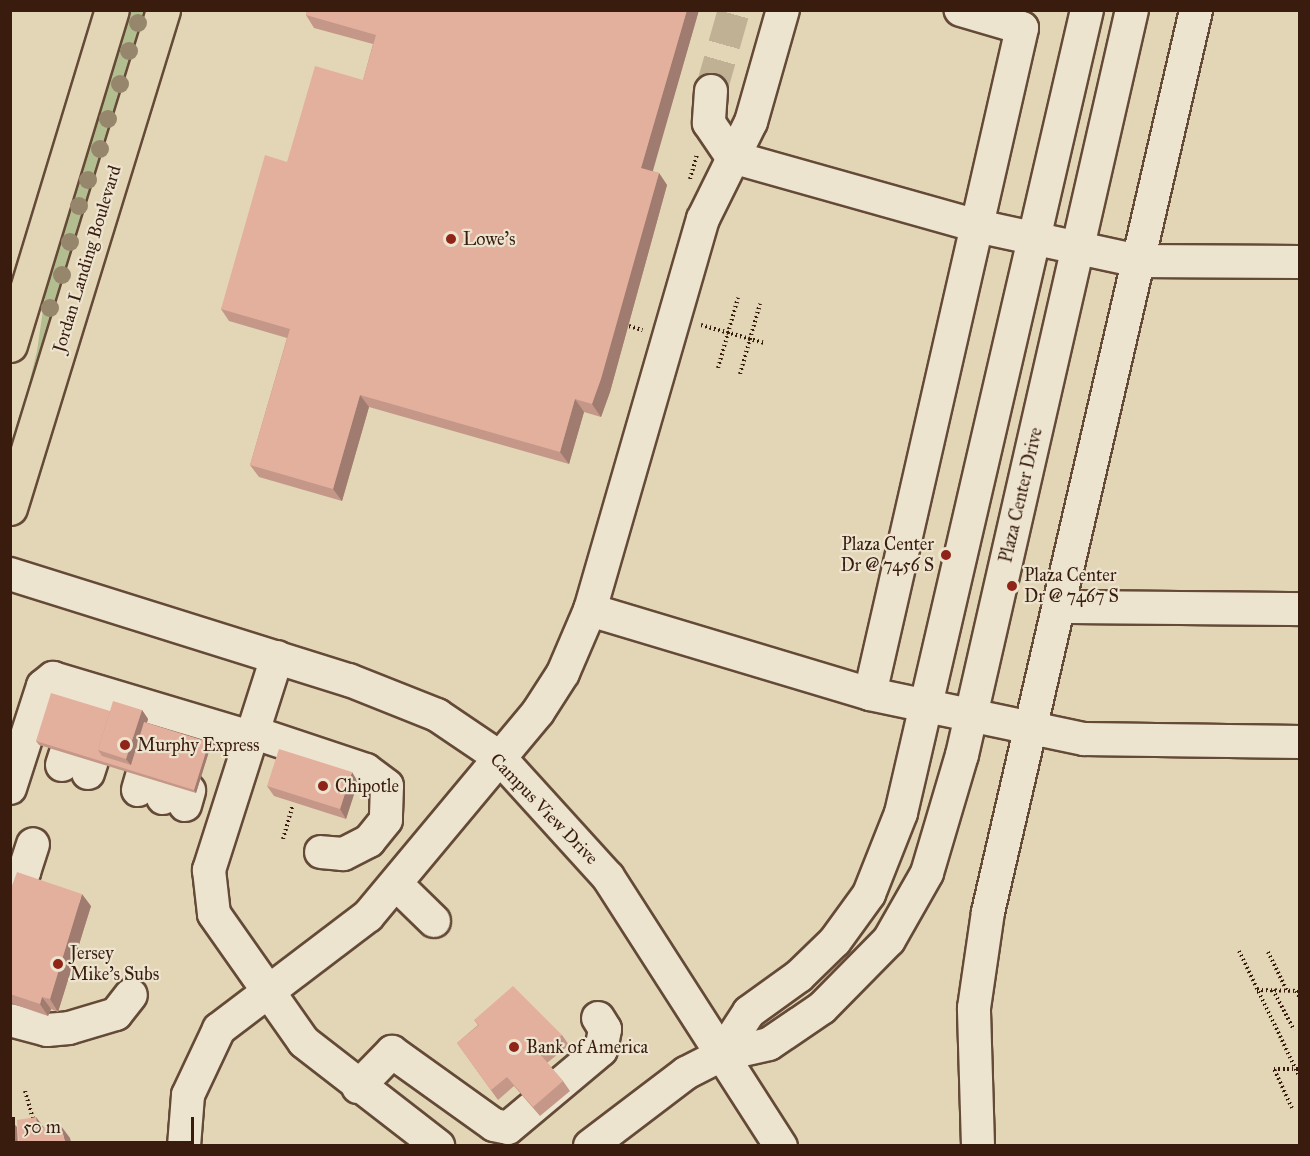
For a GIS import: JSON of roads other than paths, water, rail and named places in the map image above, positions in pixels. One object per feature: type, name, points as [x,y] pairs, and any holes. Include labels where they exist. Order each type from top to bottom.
[{"type":"main road","points":[[10,345],[112,10]]},
{"type":"main road","name":"Jordan Landing Boulevard","points":[[10,508],[164,10]]},
{"type":"street","points":[[184,1146],[188,1095],[208,1045],[264,991],[339,943],[396,884],[499,757],[563,673],[590,610],[703,219],[751,122],[783,10]]},
{"type":"street","points":[[870,694],[1022,28],[961,10]]},
{"type":"street","name":"Plaza Center Drive","points":[[721,1055],[749,1012],[799,976],[836,940],[869,894],[901,813],[1087,10]]},
{"type":"street","name":"Plaza Center Drive","points":[[590,1146],[686,1073],[721,1055],[778,1038],[822,1008],[889,940],[934,855],[971,713],[1132,10]]},
{"type":"street","points":[[978,1146],[976,977],[1031,727],[1196,10]]},
{"type":"street","points":[[711,91],[708,123],[732,157],[977,226],[1139,261],[1299,262]]},
{"type":"street","name":"Campus View Drive","points":[[10,574],[277,657],[437,716],[499,757],[608,877],[781,1146]]},
{"type":"street","points":[[1060,607],[1299,609]]},
{"type":"street","points":[[590,610],[870,694],[928,703],[1031,727],[1123,741],[1299,742]]},
{"type":"street","points":[[277,657],[209,870],[209,897],[264,991],[304,1042],[358,1087],[438,1146]]},
{"type":"street","points":[[10,788],[43,686],[53,678],[86,696],[184,727],[251,735],[366,770],[387,786],[386,820],[369,841],[343,854],[321,852]]},
{"type":"street","points":[[10,886],[24,872],[33,844]]},
{"type":"street","points":[[396,884],[434,921]]},
{"type":"street","points":[[10,1020],[47,1030],[69,1028],[116,1014],[124,986]]},
{"type":"street","points":[[358,1087],[392,1052],[494,1125],[508,1128],[601,1050],[605,1029],[598,1018]]},
{"type":"tunnel","points":[[711,91],[734,10]]},
{"type":"place","name":"Lowe's","points":[[451,239]]},
{"type":"place","name":"Plaza Center Dr @ 7456 S","points":[[946,555]]},
{"type":"place","name":"Plaza Center Dr @ 7467 S","points":[[1012,586]]},
{"type":"place","name":"Murphy Express","points":[[125,745]]},
{"type":"place","name":"Chipotle","points":[[323,786]]},
{"type":"place","name":"Jersey Mike's Subs","points":[[58,964]]},
{"type":"place","name":"Bank of America","points":[[514,1047]]}]
